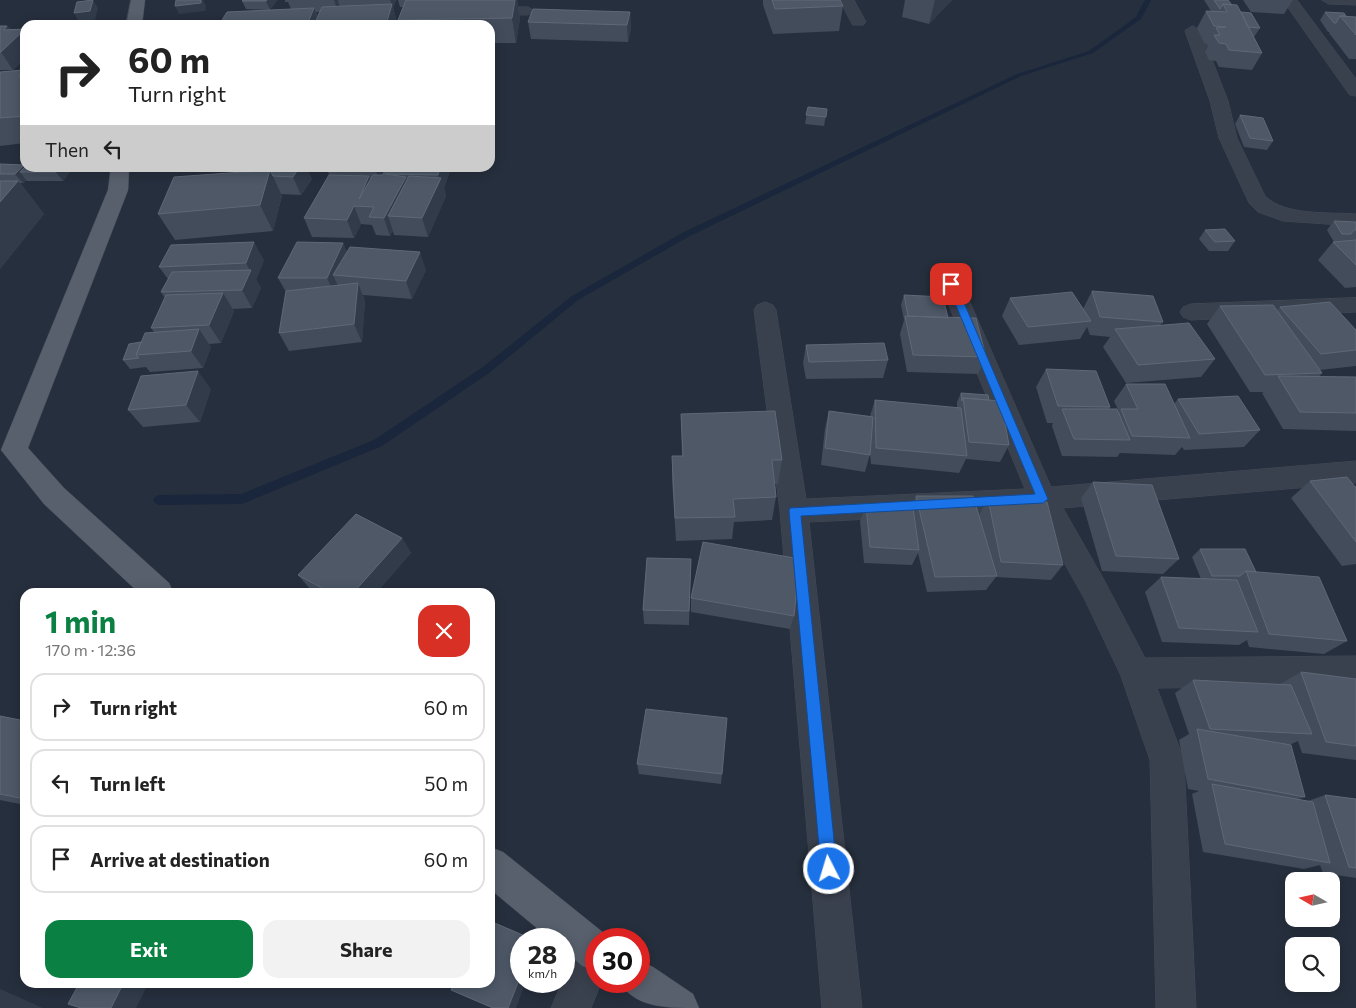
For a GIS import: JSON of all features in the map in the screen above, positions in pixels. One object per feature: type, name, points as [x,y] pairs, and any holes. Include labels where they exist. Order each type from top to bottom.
[{"type":"main road","points":[[135,20],[138,0]]},
{"type":"main road","points":[[120,172],[118,190],[7,449],[54,496],[154,588]]},
{"type":"main road","points":[[495,869],[585,943]]},
{"type":"main road","points":[[650,988],[679,1008]]},
{"type":"street","points":[[846,0],[858,22]]},
{"type":"street","points":[[1290,0],[1334,64],[1356,91]]},
{"type":"street","points":[[1329,0],[1356,1]]},
{"type":"street","points":[[466,11],[528,11]]},
{"type":"street","points":[[1193,31],[1219,101],[1228,138],[1256,199],[1265,208],[1283,215],[1356,220]]},
{"type":"street","points":[[1334,64],[1356,64]]},
{"type":"street","points":[[951,284],[1043,499],[1094,589],[1136,673],[1167,760],[1176,1008]]},
{"type":"street","points":[[1191,312],[1356,305]]},
{"type":"street","points":[[765,310],[794,511],[842,1008]]},
{"type":"street","points":[[794,511],[1043,499],[1356,472]]},
{"type":"street","points":[[1136,673],[1356,670]]},
{"type":"street","points":[[571,1008],[585,975]]},
{"type":"building","points":[[93,0],[90,11],[74,13],[77,2]]},
{"type":"building","points":[[176,0],[201,0],[201,3],[175,6]]},
{"type":"building","points":[[243,0],[267,0],[242,1]]},
{"type":"building","points":[[406,0],[515,0],[512,18],[398,20]]},
{"type":"building","points":[[772,0],[840,0],[843,6],[775,9]]},
{"type":"building","points":[[1214,0],[1228,0],[1232,5],[1223,4],[1220,9]]},
{"type":"building","points":[[392,4],[387,20],[316,20],[322,7]]},
{"type":"building","points":[[1223,4],[1237,5],[1262,53],[1229,50],[1226,44],[1219,43],[1214,35],[1220,35],[1216,28],[1226,27],[1214,26],[1206,11],[1227,12]]},
{"type":"building","points":[[314,8],[309,20],[222,20],[227,12]]},
{"type":"building","points":[[533,9],[630,12],[627,25],[528,22]]},
{"type":"building","points":[[1241,12],[1251,13],[1260,28],[1248,27]]},
{"type":"building","points":[[1325,12],[1344,13],[1346,16],[1340,16],[1336,23],[1334,23]]},
{"type":"building","points":[[1340,16],[1356,17],[1356,35]]},
{"type":"building","points":[[0,26],[7,26],[4,30],[20,29],[20,34],[0,52]]},
{"type":"building","points":[[20,70],[20,116],[0,118],[0,72]]},
{"type":"building","points":[[808,107],[827,109],[826,117],[806,115]]},
{"type":"building","points":[[1240,115],[1263,118],[1273,141],[1250,138]]},
{"type":"building","points":[[0,164],[20,165],[20,169],[15,174],[0,174]]},
{"type":"building","points":[[269,172],[260,205],[158,214],[174,177]]},
{"type":"building","points":[[271,172],[296,172],[293,177],[273,176]]},
{"type":"building","points":[[384,172],[439,172],[438,175],[385,174],[406,177],[384,218],[369,217],[374,207],[354,206],[347,220],[304,218],[329,175],[369,176],[359,199],[373,175],[383,175]]},
{"type":"building","points":[[409,176],[441,178],[422,218],[388,216]]},
{"type":"building","points":[[0,181],[18,181],[0,202]]},
{"type":"building","points":[[1334,221],[1356,222],[1356,230],[1351,234],[1342,234]]},
{"type":"building","points":[[1225,229],[1235,241],[1215,242],[1205,230]]},
{"type":"building","points":[[1356,240],[1356,265],[1333,242]]},
{"type":"building","points":[[254,242],[246,263],[159,267],[171,245]]},
{"type":"building","points":[[297,242],[343,243],[327,278],[278,278]]},
{"type":"building","points":[[350,247],[420,252],[406,281],[333,275]]},
{"type":"building","points":[[251,270],[242,290],[161,292],[172,272]]},
{"type":"building","points":[[358,283],[354,324],[279,333],[286,291]]},
{"type":"building","points":[[1092,291],[1153,296],[1163,322],[1100,317]]},
{"type":"building","points":[[1072,292],[1091,321],[1028,327],[1010,298]]},
{"type":"building","points":[[223,293],[209,325],[151,328],[166,295]]},
{"type":"building","points":[[904,295],[943,297],[948,318],[908,316]]},
{"type":"building","points":[[1330,302],[1356,330],[1356,350],[1321,354],[1280,307]]},
{"type":"building","points":[[1273,305],[1322,373],[1265,375],[1220,306]]},
{"type":"building","points":[[905,316],[976,318],[986,357],[913,355]]},
{"type":"building","points":[[1189,323],[1215,359],[1138,365],[1115,329]]},
{"type":"building","points":[[199,329],[191,351],[136,355],[145,333]]},
{"type":"building","points":[[141,342],[136,355],[139,358],[123,360],[129,344]]},
{"type":"building","points":[[884,343],[888,360],[809,362],[806,345]]},
{"type":"building","points":[[1046,369],[1096,371],[1110,407],[1058,406]]},
{"type":"building","points":[[198,371],[186,405],[128,410],[141,376]]},
{"type":"building","points":[[1278,376],[1356,377],[1356,413],[1300,412]]},
{"type":"building","points":[[1126,384],[1165,384],[1190,438],[1132,436],[1121,409],[1138,409]]},
{"type":"building","points":[[961,393],[988,395],[989,400],[963,398],[962,401]]},
{"type":"building","points":[[1238,396],[1260,430],[1199,434],[1178,399]]},
{"type":"building","points":[[963,398],[1001,401],[1009,445],[969,442]]},
{"type":"building","points":[[875,400],[961,408],[967,456],[876,448]]},
{"type":"building","points":[[1062,409],[1117,409],[1130,440],[1074,439]]},
{"type":"building","points":[[775,411],[782,460],[772,460],[776,497],[733,499],[735,517],[675,518],[672,456],[683,456],[681,414]]},
{"type":"building","points":[[829,411],[873,417],[870,455],[825,448]]},
{"type":"building","points":[[1347,477],[1356,488],[1356,542],[1310,481]]},
{"type":"building","points":[[1093,482],[1152,485],[1179,559],[1116,556]]},
{"type":"building","points":[[916,496],[973,496],[997,576],[935,577]]},
{"type":"building","points":[[988,499],[1047,502],[1063,565],[1001,562]]},
{"type":"building","points":[[866,505],[913,508],[919,550],[870,547]]},
{"type":"building","points":[[356,514],[402,538],[358,588],[322,588],[298,575]]},
{"type":"building","points":[[703,542],[800,559],[794,616],[691,598]]},
{"type":"building","points":[[1200,549],[1245,549],[1256,572],[1246,571],[1240,576],[1212,576]]},
{"type":"building","points":[[647,558],[691,559],[689,611],[643,610]]},
{"type":"building","points":[[1246,571],[1319,577],[1347,641],[1269,634]]},
{"type":"building","points":[[1161,577],[1237,580],[1258,632],[1179,628]]},
{"type":"building","points":[[1301,672],[1356,679],[1356,746],[1326,742]]},
{"type":"building","points":[[1193,680],[1291,685],[1312,734],[1210,729]]},
{"type":"building","points":[[646,709],[727,718],[722,774],[637,764]]},
{"type":"building","points":[[0,716],[20,720],[20,798],[0,794]]},
{"type":"building","points":[[1197,729],[1291,745],[1305,797],[1208,779]]},
{"type":"building","points":[[1212,784],[1313,802],[1330,863],[1225,844]]},
{"type":"building","points":[[1325,795],[1356,799],[1356,868],[1349,867]]},
{"type":"building","points":[[495,923],[510,930],[510,993],[514,993],[508,1008],[493,1008],[451,990],[452,988],[495,988]]},
{"type":"building","points":[[77,988],[121,988],[111,1008],[81,1008],[68,1004]]},
{"type":"waterway","points":[[159,500],[242,499],[378,443],[486,370],[575,298],[685,235],[1019,75],[1091,52],[1139,18],[1148,0]]},
{"type":"route","points":[[829,869],[794,511],[1043,499],[951,284]]}]
